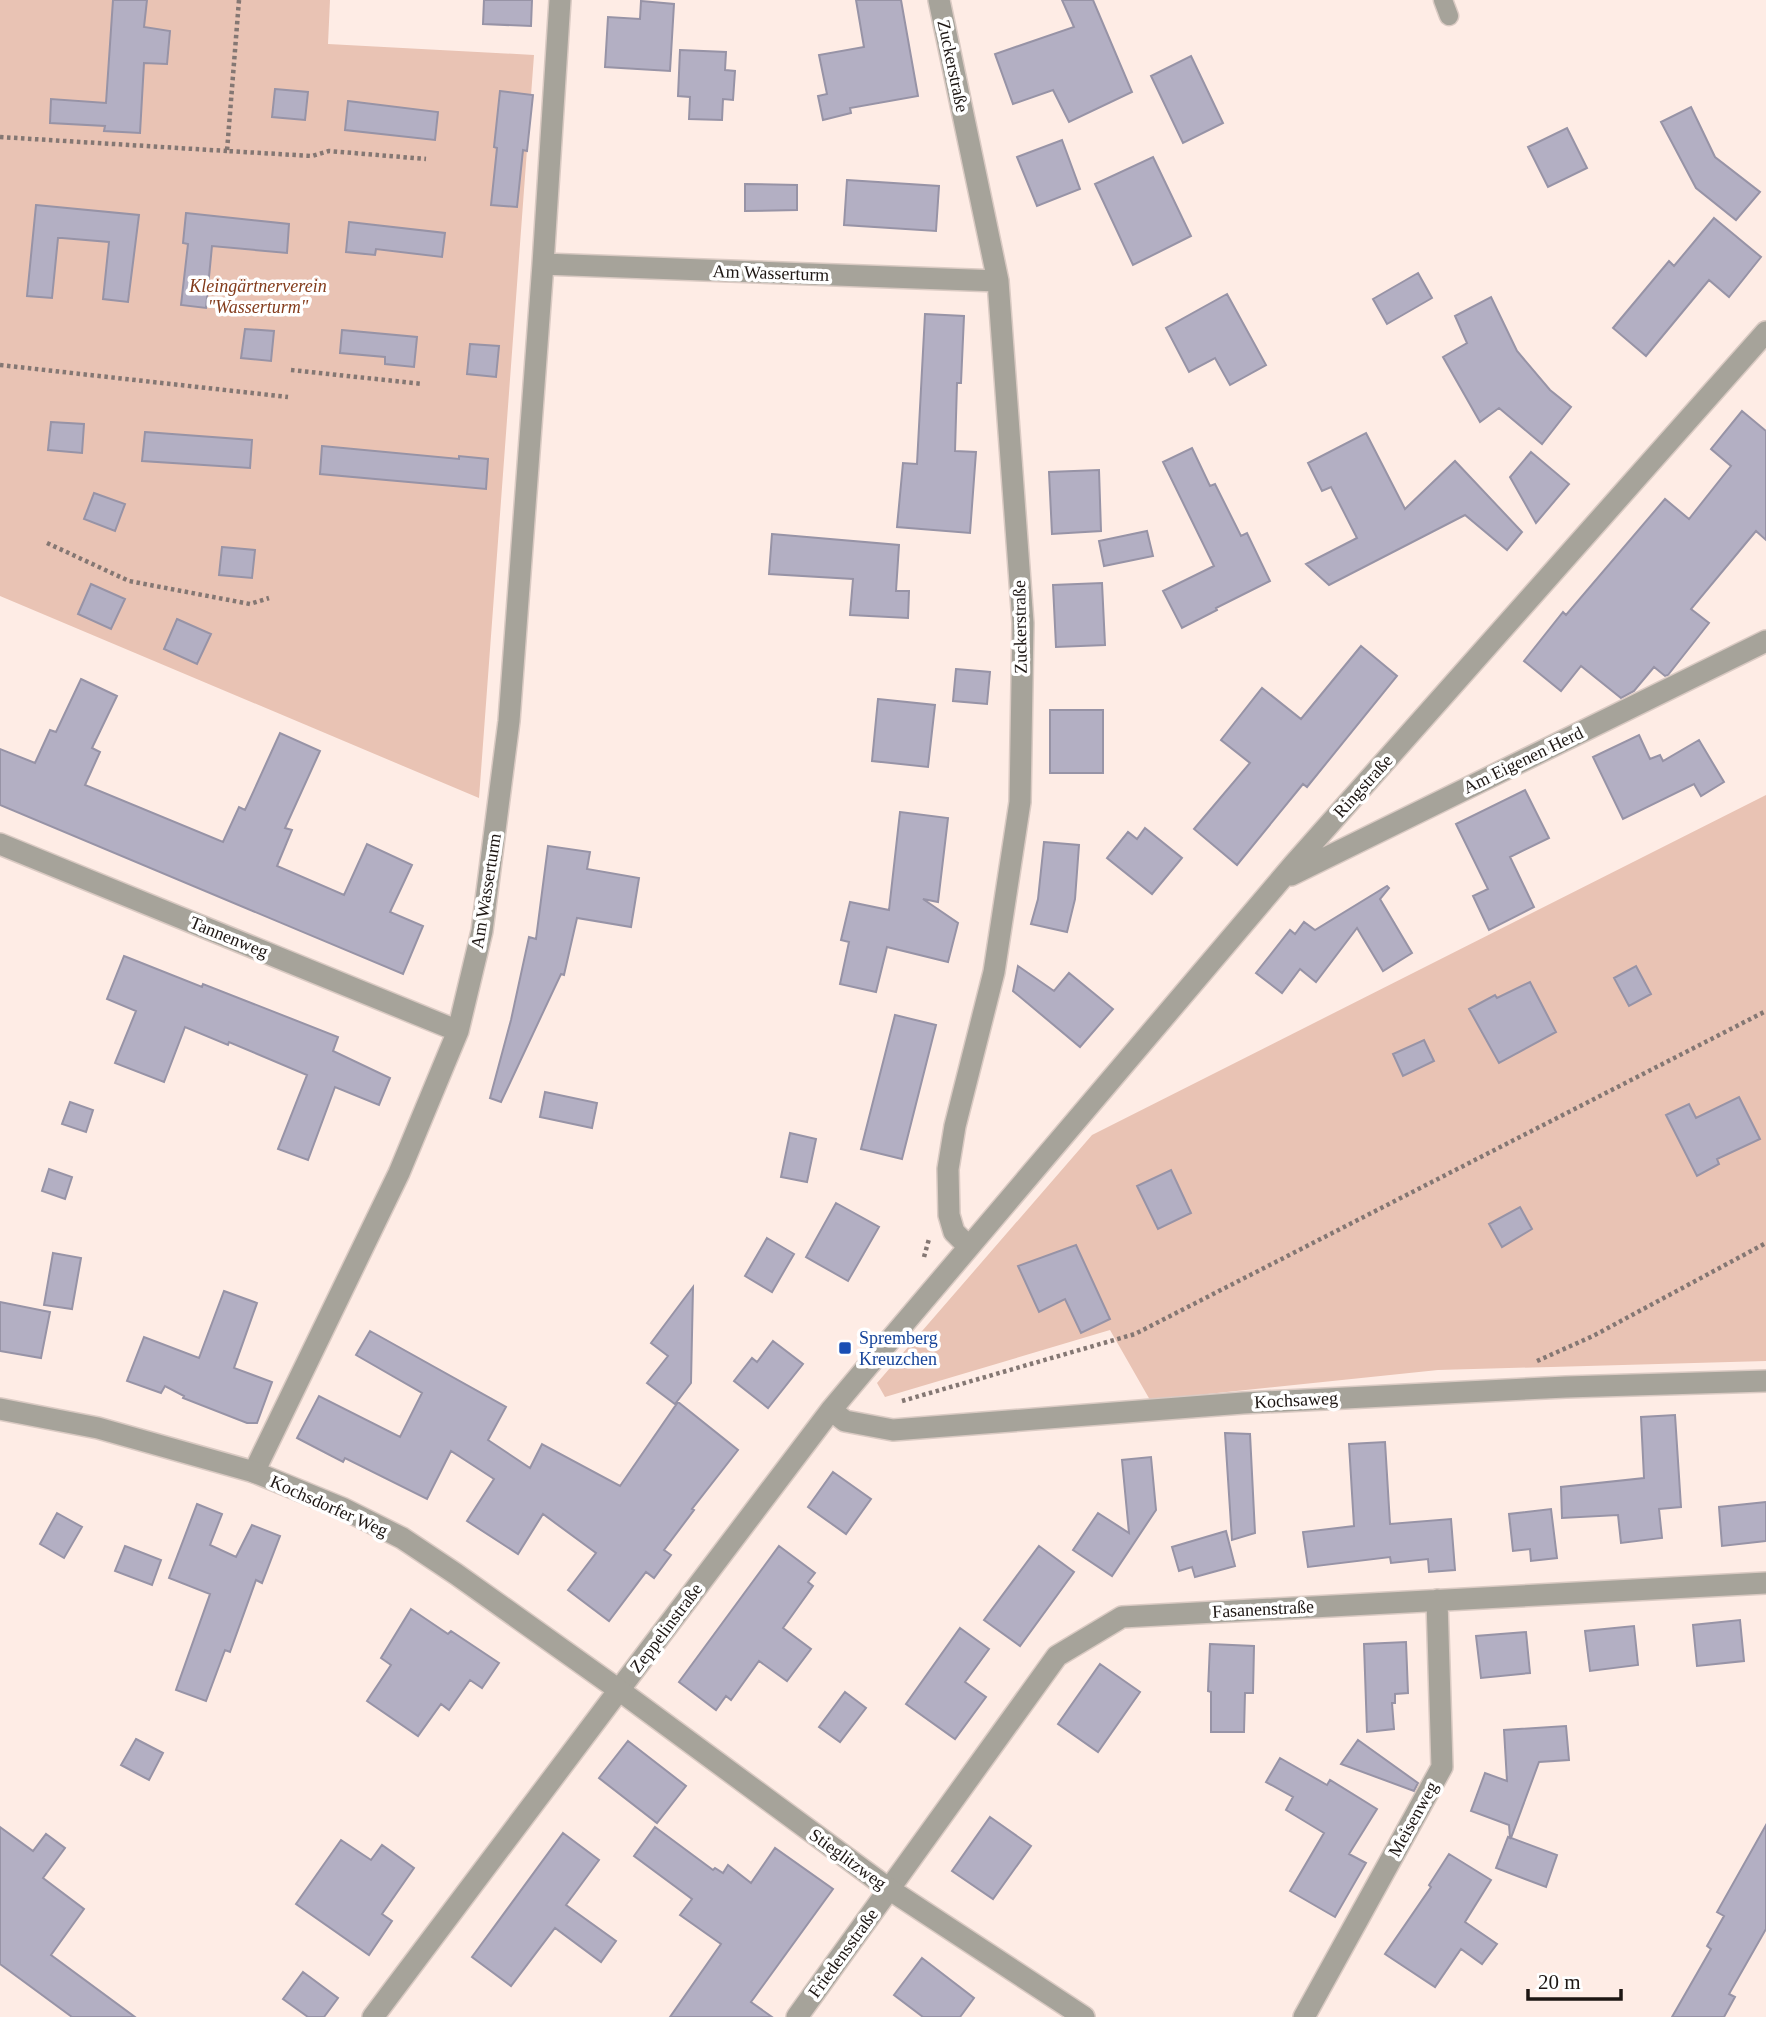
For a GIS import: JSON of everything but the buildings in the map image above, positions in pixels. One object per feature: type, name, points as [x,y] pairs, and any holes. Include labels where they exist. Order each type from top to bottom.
[{"type":"street","name":"Am Wasserturm","points":[[254,1472],[399,1173],[458,1031],[482,931],[509,721],[560,0]]},
{"type":"street","name":"Zuckerstraße","points":[[939,0],[998,281],[1023,623],[1020,802],[994,972],[955,1126],[948,1169],[949,1215],[954,1232],[969,1247]]},
{"type":"street","name":"Am Wasserturm","points":[[543,264],[998,281]]},
{"type":"street","name":"Ringstraße","points":[[969,1247],[1281,879],[1766,332]]},
{"type":"street","name":"Am Eigenen Herd","points":[[1281,879],[1766,641]]},
{"type":"street","name":"Tannenweg","points":[[0,844],[458,1031]]},
{"type":"street","name":"Zeppelinstraße","points":[[373,2017],[831,1410],[969,1247]]},
{"type":"street","name":"Kochsaweg","points":[[831,1410],[845,1421],[893,1430],[1243,1403],[1566,1387],[1766,1381]]},
{"type":"street","name":"Kochsdorfer Weg","points":[[0,1409],[98,1428],[254,1472],[342,1508],[402,1538],[619,1690]]},
{"type":"street","name":"Fasanenstraße","points":[[889,1889],[1058,1656],[1122,1618],[1766,1584]]},
{"type":"street","name":"Meisenweg","points":[[1304,2017],[1442,1767],[1437,1600]]},
{"type":"street","name":"Stieglitzweg","points":[[619,1690],[889,1889],[1084,2017]]},
{"type":"street","name":"Friedensstraße","points":[[797,2017],[889,1889]]},
{"type":"path","points":[[228,150],[239,0]]},
{"type":"path","points":[[0,137],[312,156],[329,151],[426,159]]},
{"type":"path","points":[[0,365],[288,397]]},
{"type":"path","points":[[291,370],[423,384]]},
{"type":"path","points":[[47,543],[130,581],[250,604],[269,598]]},
{"type":"path","points":[[890,1404],[1135,1334],[1766,1011]]},
{"type":"path","points":[[1531,1364],[1593,1336],[1766,1243]]},
{"type":"green space","name":"Kleingärtnerverein \"Wasserturm\"","points":[[0,0],[330,0],[328,44],[534,55],[479,798],[0,596]]},
{"type":"green space","points":[[1766,795],[1766,1361],[1438,1370],[1150,1400],[1110,1330],[885,1397],[877,1383],[1092,1135]]},
{"type":"place","name":"Spremberg Kreuzchen","points":[[845,1348]]}]
